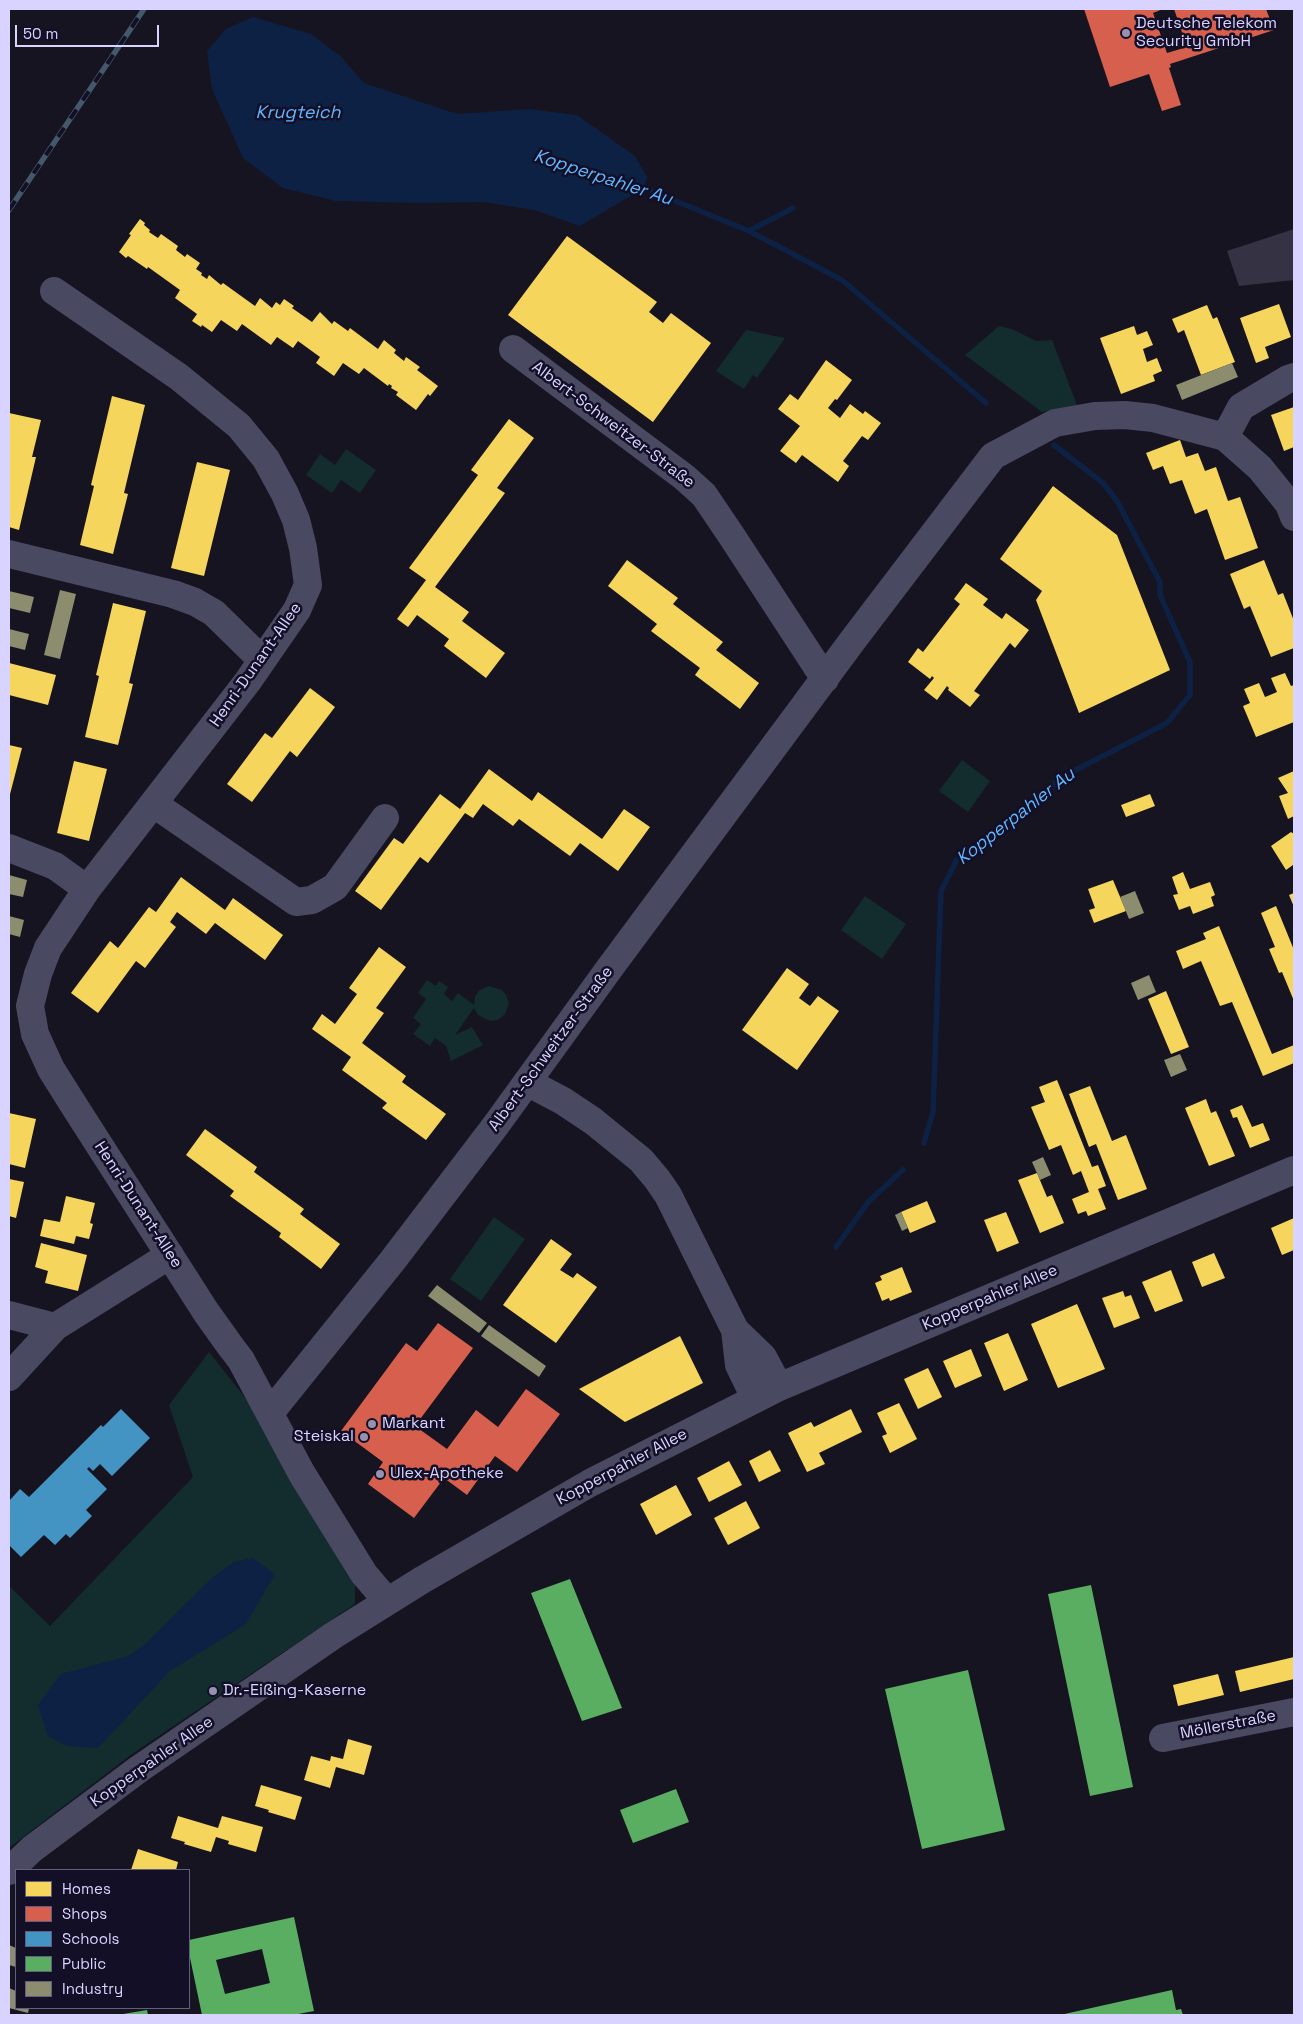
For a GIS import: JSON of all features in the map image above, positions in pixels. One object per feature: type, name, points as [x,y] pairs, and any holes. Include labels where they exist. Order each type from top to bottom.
[{"type":"street","name":"Henri-Dunant-Allee","points":[[54,291],[179,377],[240,426],[266,460],[285,494],[296,520],[306,560],[308,585],[297,610],[262,660],[154,804],[87,889],[48,948],[38,974],[30,1006],[35,1034],[51,1069],[231,1348],[242,1360],[302,1474],[348,1549],[364,1574],[387,1601]]},
{"type":"street","name":"Albert-Schweitzer-Straße","points":[[513,349],[684,477],[704,495],[825,679]]},
{"type":"street","points":[[1294,377],[1241,407],[1225,437],[1260,468],[1289,504],[1294,517]]},
{"type":"street","name":"Albert-Schweitzer-Straße","points":[[270,1413],[389,1266],[993,456],[1055,422],[1095,416],[1125,415],[1153,418],[1225,437]]},
{"type":"street","points":[[9,554],[174,594],[195,602],[214,614],[262,660]]},
{"type":"street","points":[[154,804],[296,902],[312,900],[335,887],[385,818]]},
{"type":"street","points":[[9,848],[55,866],[87,889]]},
{"type":"street","points":[[527,1082],[563,1101],[593,1121],[641,1160],[658,1179],[668,1195],[735,1330],[763,1357],[767,1393]]},
{"type":"street","name":"Kopperpahler Allee","points":[[9,1871],[32,1849],[139,1769],[334,1635],[387,1601],[590,1483],[767,1393],[1294,1170]]},
{"type":"street","points":[[9,1377],[55,1327],[170,1255]]},
{"type":"street","points":[[9,1315],[55,1327]]},
{"type":"street","name":"Möllerstraße","points":[[1163,1738],[1294,1712]]},
{"type":"green space","points":[[999,326],[1012,329],[1036,341],[1052,340],[1077,405],[1042,412],[965,355]]},
{"type":"green space","points":[[746,330],[785,338],[757,378],[753,375],[744,389],[716,371]]},
{"type":"green space","points":[[346,449],[376,470],[360,493],[341,480],[332,493],[306,475],[320,454],[335,465]]},
{"type":"green space","points":[[962,760],[990,781],[968,812],[939,791]]},
{"type":"green space","points":[[865,896],[906,924],[882,959],[841,930]]},
{"type":"green space","points":[[427,980],[436,986],[439,981],[448,987],[444,994],[452,1001],[458,993],[474,1005],[475,996],[480,990],[489,986],[502,990],[509,1003],[505,1014],[498,1020],[490,1021],[478,1015],[474,1008],[455,1035],[472,1027],[483,1045],[451,1061],[446,1046],[435,1038],[430,1046],[413,1034],[421,1024],[413,1018],[426,999],[418,993]]},
{"type":"green space","points":[[494,1217],[525,1239],[481,1301],[450,1279]]},
{"type":"green space","points":[[209,1352],[258,1414],[355,1574],[355,1604],[132,1754],[9,1848],[9,1586],[50,1626],[193,1477],[169,1405]]},
{"type":"water","name":"Krugteich","points":[[253,17],[311,34],[340,56],[364,83],[457,114],[529,109],[577,115],[635,156],[647,177],[644,188],[580,226],[534,210],[484,202],[336,201],[283,188],[243,158],[212,89],[207,51],[226,29]]},
{"type":"water","points":[[253,1558],[275,1574],[246,1624],[170,1671],[98,1748],[67,1746],[48,1736],[38,1705],[61,1674],[129,1656],[145,1644],[213,1577],[234,1562]]},
{"type":"building: Homes","points":[[140,219],[150,230],[149,232],[158,238],[161,234],[178,246],[176,250],[185,257],[187,254],[200,263],[196,269],[202,273],[201,275],[207,279],[209,275],[221,285],[223,283],[255,306],[260,298],[272,308],[276,302],[280,305],[284,299],[294,306],[292,308],[312,322],[320,312],[332,324],[334,321],[348,331],[350,328],[378,349],[384,340],[396,350],[394,353],[404,361],[406,357],[420,367],[417,370],[438,386],[430,396],[428,394],[416,410],[396,395],[398,392],[391,388],[392,386],[389,384],[388,386],[364,368],[359,374],[343,363],[334,376],[316,363],[320,357],[298,341],[293,348],[277,337],[271,345],[242,324],[237,331],[221,320],[212,332],[202,325],[201,327],[192,321],[197,314],[175,298],[180,290],[148,267],[147,269],[119,252]]},
{"type":"building: Homes","points":[[567,236],[657,302],[649,312],[663,323],[671,313],[711,343],[653,422],[508,315]]},
{"type":"building: Homes","points":[[1279,304],[1291,337],[1265,347],[1269,358],[1256,363],[1240,318]]},
{"type":"building: Homes","points":[[1207,305],[1213,319],[1217,317],[1235,362],[1201,375],[1184,330],[1178,333],[1172,319]]},
{"type":"building: Homes","points":[[1134,326],[1137,335],[1147,331],[1153,345],[1143,349],[1147,362],[1157,358],[1162,371],[1153,375],[1155,381],[1121,394],[1100,338]]},
{"type":"building: Homes","points":[[826,360],[852,380],[837,400],[835,399],[828,408],[840,418],[850,404],[863,414],[865,411],[881,423],[868,440],[862,436],[843,461],[849,466],[838,482],[802,455],[796,463],[780,451],[800,426],[778,409],[790,394],[798,400]]},
{"type":"building: Homes","points":[[112,396],[145,405],[124,493],[128,494],[113,554],[80,545],[94,486],[91,485]]},
{"type":"building: Homes","points":[[1294,407],[1294,447],[1284,451],[1271,415]]},
{"type":"building: Homes","points":[[9,413],[41,420],[32,457],[36,457],[19,530],[9,527]]},
{"type":"building: Homes","points":[[509,419],[534,438],[497,488],[505,493],[435,587],[469,612],[462,621],[505,653],[486,678],[444,646],[449,639],[417,615],[408,627],[397,619],[426,580],[409,568],[478,475],[471,470]]},
{"type":"building: Homes","points":[[1180,440],[1186,457],[1198,453],[1205,471],[1216,467],[1228,501],[1240,497],[1258,548],[1225,560],[1207,509],[1195,514],[1182,480],[1170,484],[1163,466],[1153,470],[1146,453]]},
{"type":"building: Homes","points":[[197,462],[230,470],[204,576],[171,568]]},
{"type":"building: Homes","points":[[1053,486],[1117,535],[1170,670],[1079,713],[1036,600],[1042,591],[1000,559]]},
{"type":"building: Homes","points":[[627,560],[678,598],[673,604],[723,642],[716,650],[759,683],[740,709],[695,675],[700,668],[651,631],[657,624],[608,586]]},
{"type":"building: Homes","points":[[1264,560],[1278,595],[1283,593],[1294,621],[1294,648],[1271,657],[1250,606],[1244,609],[1230,574]]},
{"type":"building: Homes","points":[[966,583],[988,599],[983,605],[1002,619],[1006,613],[1029,630],[1015,648],[1010,643],[974,691],[980,695],[970,707],[948,690],[947,686],[937,700],[924,690],[934,678],[932,676],[930,679],[908,662],[918,648],[923,652],[960,604],[954,599]]},
{"type":"building: Homes","points":[[113,603],[146,611],[129,683],[133,684],[118,745],[85,737],[99,676],[96,675]]},
{"type":"building: Homes","points":[[9,663],[56,675],[48,705],[9,695]]},
{"type":"building: Homes","points":[[1285,673],[1291,686],[1294,685],[1294,722],[1256,737],[1243,706],[1250,703],[1244,689],[1259,683],[1265,697],[1277,692],[1271,678]]},
{"type":"building: Homes","points":[[310,688],[335,707],[297,757],[290,751],[252,802],[227,784],[265,733],[272,738]]},
{"type":"building: Homes","points":[[9,745],[22,748],[9,798]]},
{"type":"building: Homes","points":[[74,761],[107,769],[89,841],[57,833]]},
{"type":"building: Homes","points":[[489,769],[532,801],[538,792],[602,839],[624,809],[650,827],[618,871],[580,843],[570,856],[519,819],[513,826],[483,804],[473,818],[465,813],[428,863],[420,857],[381,910],[355,891],[394,838],[403,844],[440,794],[460,809]]},
{"type":"building: Homes","points":[[1294,771],[1294,816],[1288,819],[1279,796],[1288,793],[1278,778]]},
{"type":"building: Homes","points":[[1150,794],[1155,806],[1126,817],[1121,805]]},
{"type":"building: Homes","points":[[1291,832],[1294,834],[1294,868],[1293,865],[1286,870],[1271,846]]},
{"type":"building: Homes","points":[[1183,872],[1190,889],[1210,882],[1215,895],[1211,897],[1214,906],[1193,914],[1190,906],[1179,910],[1173,895],[1178,894],[1172,877]]},
{"type":"building: Homes","points":[[181,877],[225,910],[233,898],[283,935],[265,960],[215,923],[206,934],[177,912],[170,922],[176,927],[145,968],[136,961],[98,1013],[71,993],[110,941],[118,948],[149,907],[156,912]]},
{"type":"building: Homes","points":[[1113,880],[1126,911],[1094,923],[1089,910],[1095,908],[1088,889]]},
{"type":"building: Homes","points":[[1294,893],[1294,907],[1289,895]]},
{"type":"building: Homes","points":[[1276,906],[1294,950],[1294,1001],[1282,972],[1279,973],[1269,949],[1275,947],[1261,913]]},
{"type":"building: Homes","points":[[1219,926],[1272,1054],[1294,1045],[1294,1063],[1263,1076],[1232,1002],[1220,1006],[1201,961],[1183,969],[1176,951],[1206,939],[1203,933]]},
{"type":"building: Homes","points":[[379,947],[406,967],[376,1008],[384,1013],[362,1043],[406,1076],[402,1082],[446,1114],[426,1140],[382,1108],[387,1103],[342,1070],[351,1057],[312,1029],[322,1014],[335,1024],[357,994],[349,988]]},
{"type":"building: Homes","points":[[787,968],[809,984],[799,998],[810,1006],[818,996],[839,1011],[797,1070],[742,1030]]},
{"type":"building: Homes","points":[[1166,991],[1189,1047],[1171,1054],[1148,999]]},
{"type":"building: Homes","points":[[1057,1080],[1092,1167],[1098,1165],[1106,1186],[1098,1189],[1106,1209],[1088,1216],[1086,1211],[1078,1214],[1072,1199],[1089,1192],[1081,1171],[1073,1175],[1061,1145],[1049,1150],[1031,1107],[1045,1102],[1039,1087]]},
{"type":"building: Homes","points":[[1090,1086],[1112,1141],[1126,1135],[1147,1189],[1118,1200],[1096,1144],[1089,1147],[1069,1094]]},
{"type":"building: Homes","points":[[1206,1099],[1211,1113],[1216,1111],[1235,1156],[1209,1166],[1185,1108]]},
{"type":"building: Homes","points":[[1242,1105],[1252,1127],[1263,1123],[1270,1140],[1250,1148],[1237,1117],[1233,1118],[1230,1110]]},
{"type":"building: Homes","points":[[9,1113],[36,1119],[25,1168],[9,1164]]},
{"type":"building: Homes","points":[[205,1129],[257,1167],[254,1172],[304,1209],[300,1214],[340,1244],[321,1269],[279,1237],[281,1233],[230,1196],[234,1191],[186,1155]]},
{"type":"building: Homes","points":[[1037,1173],[1047,1197],[1052,1195],[1064,1223],[1040,1233],[1018,1180]]},
{"type":"building: Homes","points":[[9,1179],[24,1182],[16,1218],[9,1216]]},
{"type":"building: Homes","points":[[66,1196],[95,1203],[90,1223],[93,1224],[89,1239],[76,1236],[74,1244],[40,1236],[44,1219],[60,1222]]},
{"type":"building: Homes","points":[[927,1201],[936,1222],[910,1233],[901,1212]]},
{"type":"building: Homes","points":[[1006,1212],[1019,1243],[997,1252],[984,1220]]},
{"type":"building: Homes","points":[[1294,1218],[1294,1250],[1282,1255],[1271,1228]]},
{"type":"building: Homes","points":[[551,1239],[572,1254],[560,1270],[573,1278],[577,1273],[597,1287],[556,1343],[503,1305]]},
{"type":"building: Homes","points":[[41,1243],[87,1255],[78,1291],[45,1283],[48,1271],[35,1267]]},
{"type":"building: Homes","points":[[1214,1253],[1225,1278],[1202,1287],[1192,1262]]},
{"type":"building: Homes","points":[[902,1267],[912,1292],[890,1301],[889,1298],[882,1301],[875,1283],[882,1280],[880,1276]]},
{"type":"building: Homes","points":[[1171,1270],[1183,1301],[1155,1312],[1142,1282]]},
{"type":"building: Homes","points":[[1123,1291],[1125,1297],[1131,1295],[1140,1318],[1114,1328],[1102,1298]]},
{"type":"building: Homes","points":[[1077,1304],[1105,1369],[1058,1388],[1031,1324]]},
{"type":"building: Homes","points":[[1008,1333],[1028,1380],[1004,1391],[984,1343]]},
{"type":"building: Homes","points":[[680,1336],[703,1383],[625,1422],[579,1389]]},
{"type":"building: Homes","points":[[971,1349],[982,1376],[955,1388],[943,1361]]},
{"type":"building: Homes","points":[[928,1368],[942,1397],[918,1409],[904,1379]]},
{"type":"building: Homes","points":[[899,1403],[917,1439],[890,1453],[882,1436],[887,1434],[877,1413]]},
{"type":"building: Homes","points":[[851,1409],[862,1432],[819,1453],[825,1464],[807,1472],[788,1433],[811,1422],[814,1427]]},
{"type":"building: Homes","points":[[770,1450],[781,1471],[759,1482],[749,1461]]},
{"type":"building: Homes","points":[[729,1461],[742,1485],[709,1502],[697,1478]]},
{"type":"building: Homes","points":[[676,1485],[692,1515],[656,1535],[640,1504]]},
{"type":"building: Homes","points":[[746,1501],[760,1528],[728,1545],[714,1518]]},
{"type":"building: Homes","points":[[1294,1657],[1294,1679],[1240,1692],[1235,1671]]},
{"type":"building: Homes","points":[[1218,1674],[1224,1695],[1178,1706],[1173,1685]]},
{"type":"building: Homes","points":[[348,1739],[372,1746],[364,1775],[336,1767],[330,1788],[304,1780],[311,1756],[330,1761],[331,1756],[343,1759]]},
{"type":"building: Homes","points":[[261,1785],[302,1797],[295,1820],[255,1806]]},
{"type":"building: Homes","points":[[178,1816],[218,1828],[222,1816],[263,1827],[256,1852],[228,1844],[229,1841],[216,1837],[211,1852],[171,1838]]},
{"type":"building: Homes","points":[[138,1849],[178,1862],[176,1869],[131,1869]]},
{"type":"building: Shops","points":[[1084,9],[1163,9],[1153,13],[1167,53],[1187,47],[1174,9],[1266,9],[1274,30],[1170,64],[1171,67],[1169,68],[1181,105],[1162,111],[1149,74],[1110,87]]},
{"type":"building: Shops","points":[[438,1323],[473,1348],[415,1426],[447,1449],[476,1410],[498,1427],[526,1389],[560,1414],[517,1472],[495,1456],[467,1495],[444,1478],[414,1518],[368,1484],[383,1462],[341,1431],[406,1343],[417,1351]]},
{"type":"building: Schools","points":[[121,1409],[150,1438],[112,1476],[100,1464],[93,1471],[89,1467],[87,1469],[107,1489],[86,1510],[92,1516],[70,1538],[66,1534],[55,1545],[44,1535],[21,1557],[9,1545],[9,1501],[20,1489],[29,1497],[101,1425],[103,1427]]},
{"type":"building: Public","points":[[570,1579],[622,1708],[582,1721],[531,1593]]},
{"type":"building: Public","points":[[1091,1585],[1133,1787],[1090,1796],[1048,1594]]},
{"type":"building: Public","points":[[968,1670],[1005,1830],[922,1849],[885,1689]]},
{"type":"building: Public","points":[[676,1789],[689,1822],[633,1843],[620,1810]]},
{"type":"building: Public","points":[[294,1917],[314,2011],[293,2015],[202,2015],[190,1958],[190,1940]],"holes":[[[262,1949],[270,1983],[225,1994],[216,1960]]]},
{"type":"building: Public","points":[[1172,1990],[1176,2010],[1181,2009],[1183,2015],[1060,2015]]},
{"type":"building: Public","points":[[147,2010],[148,2015],[123,2014]]},
{"type":"building: Industry","points":[[1232,363],[1238,377],[1182,400],[1176,385]]},
{"type":"building: Industry","points":[[60,590],[76,594],[60,659],[44,655]]},
{"type":"building: Industry","points":[[9,591],[34,597],[30,613],[9,608]]},
{"type":"building: Industry","points":[[9,629],[29,634],[25,650],[9,646]]},
{"type":"building: Industry","points":[[9,875],[27,880],[23,897],[9,894]]},
{"type":"building: Industry","points":[[1135,891],[1144,913],[1129,919],[1120,897]]},
{"type":"building: Industry","points":[[9,916],[24,920],[20,937],[9,934]]},
{"type":"building: Industry","points":[[1149,975],[1156,992],[1138,1000],[1131,983]]},
{"type":"building: Industry","points":[[1180,1054],[1187,1070],[1171,1077],[1164,1060]]},
{"type":"building: Industry","points":[[1043,1157],[1051,1175],[1040,1180],[1032,1162]]},
{"type":"building: Industry","points":[[901,1212],[908,1228],[902,1231],[895,1215]]},
{"type":"building: Industry","points":[[437,1285],[487,1323],[479,1333],[428,1296]]},
{"type":"building: Industry","points":[[489,1325],[546,1366],[539,1377],[481,1336]]},
{"type":"building: Industry","points":[[9,1945],[15,1948],[15,1967],[9,1965]]},
{"type":"building: Industry","points":[[9,1988],[15,1991],[15,2009],[29,2009],[28,2013],[9,2008]]},
{"type":"building: Other","points":[[1294,229],[1294,280],[1239,286],[1227,251]]},
{"type":"waterway","name":"Kopperpahler Au","points":[[639,186],[749,231],[842,280],[986,403]]},
{"type":"waterway","points":[[749,231],[793,208]]},
{"type":"waterway","name":"Kopperpahler Au","points":[[924,1143],[933,1112],[941,891],[956,861],[992,835],[1064,776],[1167,723],[1190,695],[1190,662],[1160,595],[1160,582],[1117,501],[1103,483],[1054,445]]},
{"type":"waterway","name":"Kopperpahler Au","points":[[836,1247],[869,1201],[903,1170]]},
{"type":"railway","points":[[9,210],[144,9]]},
{"type":"place","name":"Deutsche Telekom Security GmbH","points":[[1126,33]]},
{"type":"place","name":"Markant","points":[[372,1424]]},
{"type":"place","name":"Steiskal","points":[[364,1437]]},
{"type":"place","name":"Ulex-Apotheke","points":[[380,1474]]},
{"type":"place","name":"Dr.-Eißing-Kaserne","points":[[213,1691]]}]
